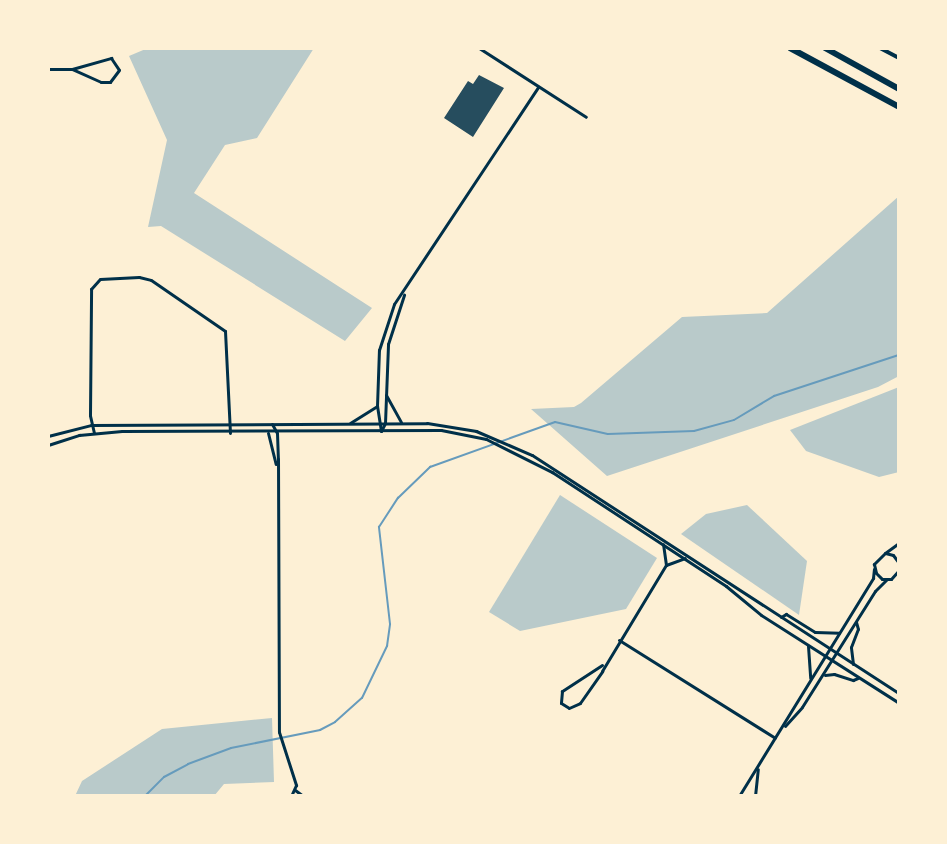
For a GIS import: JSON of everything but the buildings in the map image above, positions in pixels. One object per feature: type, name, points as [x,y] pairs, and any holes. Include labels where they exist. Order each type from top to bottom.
[{"type":"highway","points":[[790,48],[899,107]]},
{"type":"highway","points":[[825,48],[899,89]]},
{"type":"street","points":[[479,48],[586,117]]},
{"type":"street","points":[[880,48],[899,58]]},
{"type":"street","points":[[48,69],[72,69],[111,58],[119,70],[110,82],[101,82],[72,69]]},
{"type":"street","points":[[381,431],[377,423],[377,406],[383,332],[394,304],[405,293],[538,87]]},
{"type":"street","points":[[94,433],[91,425],[91,289],[100,279],[139,277],[151,280],[225,331],[230,433]]},
{"type":"street","points":[[381,431],[385,423],[388,344],[405,293]]},
{"type":"street","points":[[386,395],[402,423]]},
{"type":"street","points":[[350,423],[377,406]]},
{"type":"street","points":[[48,436],[91,425],[350,423],[440,424],[475,433],[553,470],[899,693]]},
{"type":"street","points":[[272,424],[268,433],[277,468]]},
{"type":"street","points":[[272,424],[277,433],[279,732],[280,743],[295,779],[295,790],[291,796]]},
{"type":"street","points":[[48,445],[94,433],[441,430],[475,433]]},
{"type":"street","points":[[553,470],[685,558],[807,645],[899,703]]},
{"type":"street","points":[[739,796],[785,726],[810,678],[873,578],[878,557],[899,543]]},
{"type":"street","points":[[663,544],[666,565]]},
{"type":"street","points":[[885,553],[899,562]]},
{"type":"street","points":[[602,665],[562,691],[561,703],[569,708],[580,703],[666,565],[685,558]]},
{"type":"street","points":[[874,569],[878,576],[899,582]]},
{"type":"street","points":[[785,726],[822,677],[856,622],[899,570]]},
{"type":"street","points":[[781,617],[786,614],[815,632],[839,633]]},
{"type":"street","points":[[853,664],[851,647],[858,629],[856,622]]},
{"type":"street","points":[[619,640],[777,739]]},
{"type":"street","points":[[807,645],[811,652],[810,678]]},
{"type":"street","points":[[822,677],[834,674],[853,680],[858,678]]},
{"type":"street","points":[[755,796],[758,769]]},
{"type":"street","points":[[295,790],[303,796]]},
{"type":"shaded area","points":[[148,48],[314,48],[257,138],[225,145],[194,193],[372,308],[345,341],[161,226],[148,227],[167,140],[129,56]]},
{"type":"shaded area","points":[[899,196],[899,376],[878,387],[607,476],[531,409],[574,407],[581,403],[682,317],[767,313]]},
{"type":"shaded area","points":[[899,387],[899,472],[879,477],[806,451],[790,430]]},
{"type":"shaded area","points":[[560,495],[657,558],[626,609],[520,631],[489,612]]},
{"type":"shaded area","points":[[747,505],[807,561],[799,615],[681,534],[706,514]]},
{"type":"shaded area","points":[[272,718],[274,782],[224,784],[214,796],[75,796],[82,781],[162,729]]},
{"type":"waterway","points":[[145,796],[164,777],[188,764],[231,748],[320,730],[335,722],[362,698],[387,646],[390,624],[379,527],[398,498],[430,467],[555,422],[608,434],[694,431],[734,420],[774,396],[899,355]]}]
